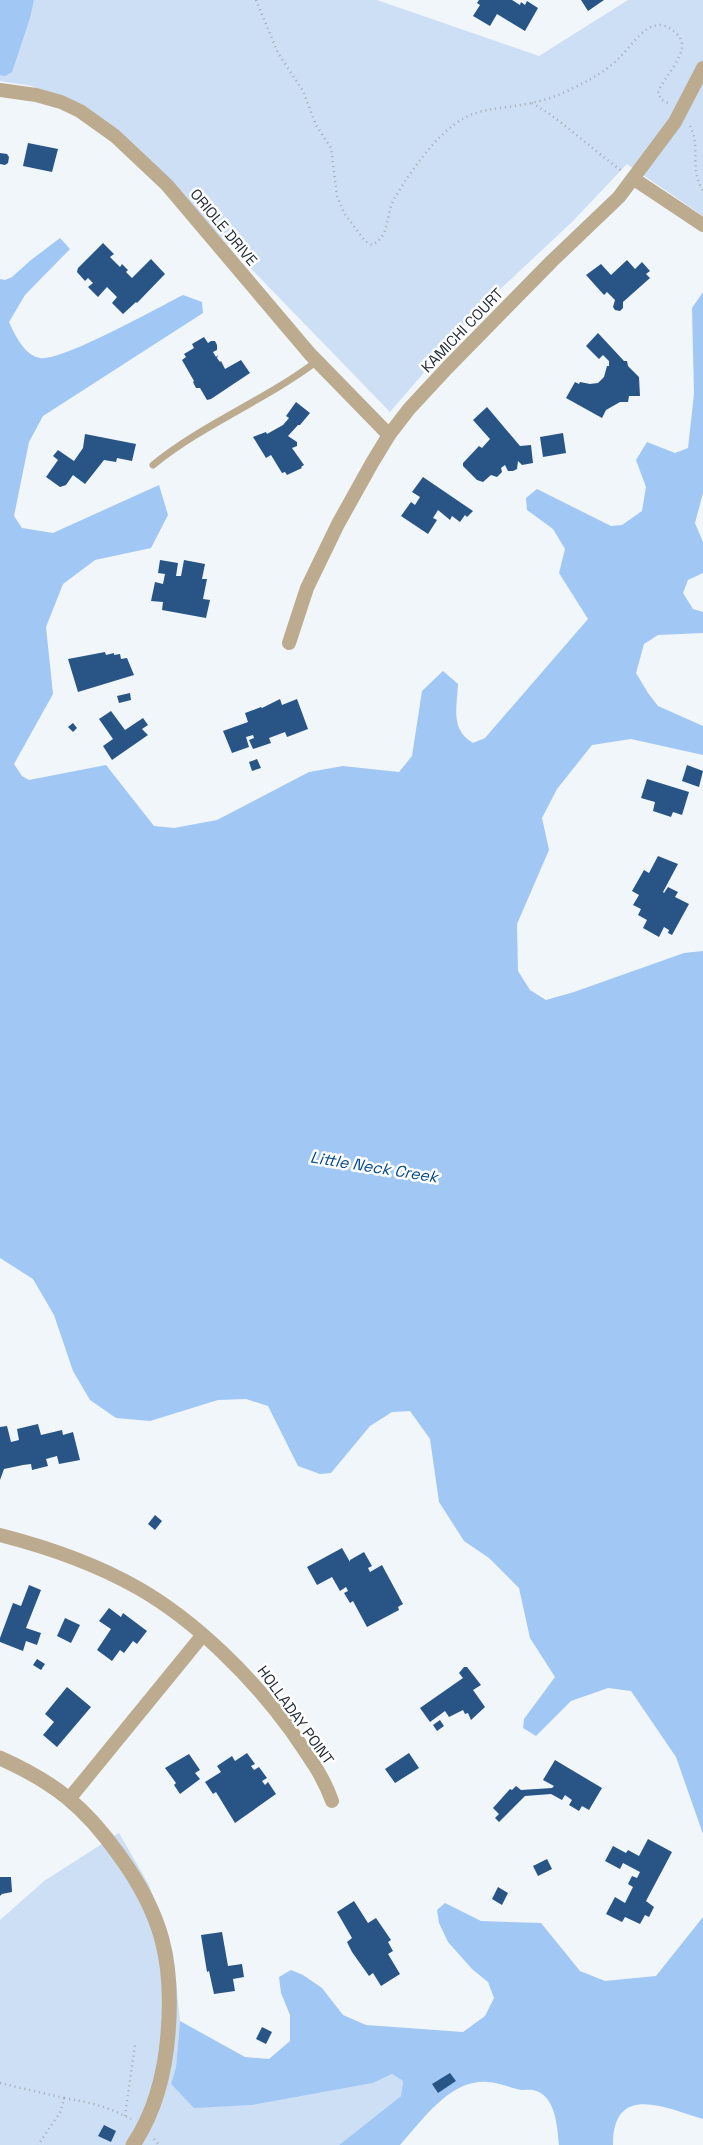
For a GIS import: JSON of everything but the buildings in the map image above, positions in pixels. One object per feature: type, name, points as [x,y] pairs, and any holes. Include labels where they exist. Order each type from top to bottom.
[{"type":"street","name":"KAMICHI COURT","points":[[288,643],[307,588],[338,524],[389,435],[409,409],[447,368],[552,261],[619,197],[634,179],[680,112],[703,68]]},
{"type":"street","name":"ORIOLE DRIVE","points":[[0,90],[36,95],[61,102],[80,111],[115,136],[167,185],[317,361],[389,435]]},
{"type":"street","points":[[634,179],[703,225]]},
{"type":"street","name":"HOLLADAY POINT","points":[[0,1535],[25,1541],[88,1564],[137,1588],[165,1605],[241,1669],[283,1720],[316,1768],[332,1801]]},
{"type":"street","points":[[69,1799],[202,1636]]},
{"type":"street","points":[[0,1758],[21,1767],[51,1785],[98,1825],[138,1882],[150,1903],[160,1930],[167,1959],[170,1995],[166,2056],[156,2095],[133,2145]]},
{"type":"lane","points":[[153,465],[172,450],[280,387],[317,361]]},
{"type":"path","points":[[256,0],[278,53],[303,91],[316,125],[332,148],[333,180],[344,213],[365,241],[372,245],[384,235],[393,201],[418,165],[443,134],[462,118],[480,111],[532,103],[562,93],[595,76],[620,58],[646,29],[659,24],[668,26],[679,35],[683,44],[682,51],[661,84],[658,94],[662,100],[680,112],[693,133],[694,162],[703,190]]},
{"type":"path","points":[[532,103],[552,114],[606,160],[634,179]]},
{"type":"path","points":[[125,2116],[135,2044]]},
{"type":"path","points":[[0,2083],[98,2104],[125,2116],[142,2127],[159,2145]]},
{"type":"path","points":[[38,2145],[61,2111],[64,2098]]},
{"type":"shaded area","points":[[0,0],[377,0],[539,56],[628,0],[703,0],[703,216],[627,164],[573,221],[476,312],[390,412],[171,186],[98,117],[32,86],[0,81]]},
{"type":"shaded area","points":[[119,1833],[149,1885],[173,1953],[180,2021],[176,2067],[171,2084],[194,2107],[253,2105],[373,2083],[392,2074],[403,2081],[401,2096],[339,2145],[0,2145],[0,1920],[44,1881]]},
{"type":"water","points":[[0,0],[34,0],[12,72],[5,76],[0,75]]},
{"type":"water","name":"Little Neck Creek","points":[[60,238],[70,249],[25,295],[9,322],[21,344],[34,356],[40,358],[51,357],[68,352],[183,295],[202,302],[203,313],[43,416],[29,442],[14,516],[22,528],[53,533],[159,485],[168,515],[151,548],[95,560],[63,584],[46,627],[53,694],[14,764],[22,776],[29,780],[106,765],[154,826],[174,828],[217,820],[309,772],[343,766],[399,772],[412,756],[422,691],[443,671],[458,684],[456,709],[461,732],[473,743],[485,738],[588,619],[559,573],[565,549],[553,529],[527,510],[526,498],[537,489],[611,526],[622,525],[642,511],[646,487],[636,460],[647,442],[675,453],[688,448],[694,394],[692,308],[703,292],[703,493],[695,523],[703,542],[703,573],[688,580],[683,593],[693,609],[703,612],[703,633],[658,635],[644,644],[636,673],[658,706],[703,726],[703,755],[631,739],[592,745],[557,789],[542,818],[549,850],[517,924],[518,971],[530,990],[546,1000],[684,953],[703,951],[703,1834],[676,1757],[631,1691],[608,1688],[571,1701],[536,1736],[523,1728],[524,1719],[555,1677],[530,1638],[519,1588],[489,1558],[464,1541],[439,1502],[430,1439],[410,1411],[392,1412],[370,1426],[331,1473],[320,1474],[298,1466],[268,1406],[246,1399],[218,1400],[150,1421],[116,1418],[90,1400],[73,1371],[54,1315],[33,1279],[0,1258],[0,279],[5,280],[12,277]]},
{"type":"water","points":[[445,1903],[481,1921],[541,1923],[580,1971],[605,1981],[656,1976],[703,1917],[703,2119],[658,2106],[644,2104],[632,2106],[622,2113],[615,2125],[613,2145],[559,2145],[554,2112],[541,2093],[533,2090],[519,2090],[491,2082],[474,2083],[461,2087],[438,2103],[400,2145],[339,2145],[401,2096],[403,2081],[392,2074],[373,2083],[253,2105],[194,2108],[171,2084],[176,2067],[180,2021],[245,2057],[269,2059],[290,2041],[290,2015],[281,1993],[279,1977],[291,1970],[303,1975],[322,1988],[343,2015],[366,2025],[463,2032],[485,2016],[494,1998],[488,1982],[472,1969],[448,1942],[439,1923],[437,1910]]}]
